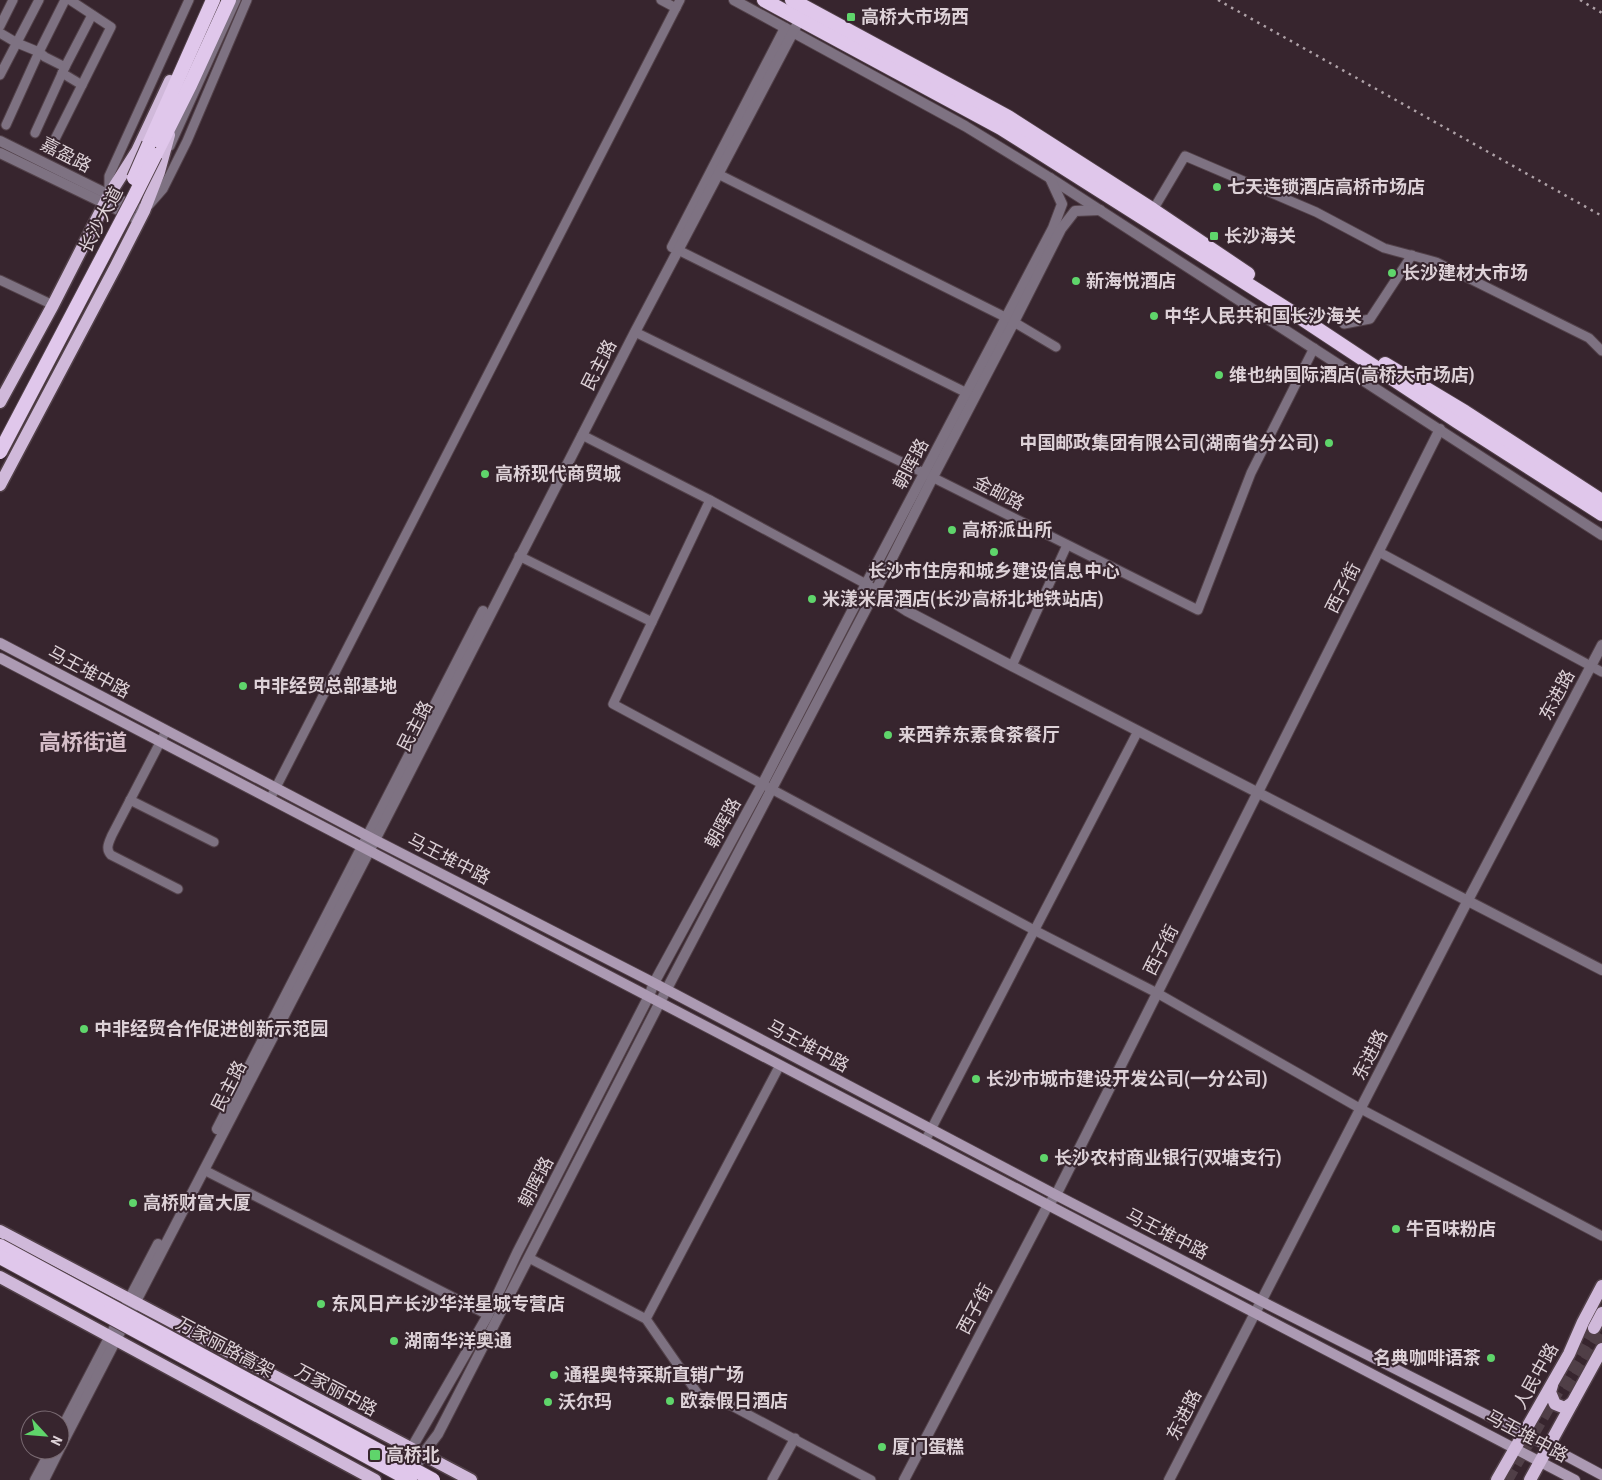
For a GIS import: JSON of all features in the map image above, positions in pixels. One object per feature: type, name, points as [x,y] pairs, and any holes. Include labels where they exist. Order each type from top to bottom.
[{"type":"highway","name":"长沙大道","points":[[0,452],[133,199],[196,37],[213,0]]},
{"type":"highway","name":"长沙大道","points":[[0,436],[116,216],[152,150],[178,109],[216,34],[227,0]]},
{"type":"highway","points":[[764,0],[1001,128],[1301,318],[1602,514]]},
{"type":"highway","points":[[792,0],[1008,117],[1153,210],[1333,331],[1465,412],[1602,501]]},
{"type":"highway","name":"万家丽路高架","points":[[0,1246],[433,1480]]},
{"type":"highway","name":"万家丽路高架","points":[[0,1257],[410,1480]]},
{"type":"main road","points":[[0,402],[107,200],[137,151],[181,58],[196,37]]},
{"type":"main road","points":[[0,485],[142,215],[159,172],[178,109]]},
{"type":"main road","name":"马王堆中路","points":[[0,643],[371,838],[654,982],[1056,1195],[1602,1475]]},
{"type":"main road","name":"马王堆中路","points":[[0,658],[1575,1480]]},
{"type":"main road","name":"万家丽中路","points":[[0,1231],[471,1480]]},
{"type":"main road","points":[[0,1277],[375,1480]]},
{"type":"main road","name":"人民中路","points":[[1497,1480],[1569,1354],[1602,1286]]},
{"type":"main road","points":[[1594,1328],[1602,1313]]},
{"type":"main road","points":[[1530,1480],[1602,1349]]},
{"type":"main road","points":[[1552,1385],[1550,1392],[1555,1404],[1565,1408],[1572,1403]]},
{"type":"street","points":[[0,75],[39,0]]},
{"type":"street","points":[[6,124],[39,52],[66,0]]},
{"type":"street","points":[[52,145],[111,27],[70,0]]},
{"type":"street","points":[[107,200],[109,176],[189,0]]},
{"type":"street","points":[[159,172],[216,34],[236,0]]},
{"type":"street","points":[[142,215],[163,189],[187,141],[247,0]]},
{"type":"street","points":[[270,799],[678,4],[661,0]]},
{"type":"street","points":[[734,0],[965,126],[1050,178],[1602,535]]},
{"type":"street","points":[[0,26],[9,2]]},
{"type":"street","points":[[35,133],[92,15]]},
{"type":"street","name":"民主路","points":[[371,838],[789,30],[800,19]]},
{"type":"street","name":"民主路","points":[[70,1428],[132,1301],[365,849],[718,174],[789,30]]},
{"type":"street","points":[[0,33],[17,43],[39,52],[82,84]]},
{"type":"street","name":"嘉盈路","points":[[0,141],[107,200]]},
{"type":"street","name":"嘉盈路","points":[[0,153],[142,215]]},
{"type":"street","points":[[1153,210],[1185,156],[1316,212],[1384,248],[1436,262],[1589,338],[1602,351]]},
{"type":"street","points":[[718,174],[1011,320],[1056,346]]},
{"type":"street","name":"朝晖路","points":[[396,1480],[417,1452],[488,1315],[517,1253],[649,996],[654,982],[876,592],[967,393],[1011,320],[1053,228],[1062,204],[1050,178]]},
{"type":"street","name":"朝晖路","points":[[410,1480],[417,1452],[438,1434],[660,1002],[668,990],[866,584],[928,475],[1061,229],[1075,210],[1100,210]]},
{"type":"street","points":[[678,250],[967,393]]},
{"type":"street","points":[[1344,324],[1370,319],[1412,255]]},
{"type":"street","points":[[0,280],[53,305]]},
{"type":"street","name":"金邮路","points":[[635,332],[928,475],[1198,610],[1251,473],[1314,348]]},
{"type":"street","name":"西子街","points":[[904,1480],[1048,1204],[1056,1195],[1440,429]]},
{"type":"street","points":[[582,434],[866,584],[907,610],[1012,666],[1602,970]]},
{"type":"street","points":[[710,500],[613,704],[1034,930],[1157,993],[1360,1109],[1602,1236]]},
{"type":"street","points":[[1012,666],[1067,545]]},
{"type":"street","points":[[1379,552],[1602,672]]},
{"type":"street","points":[[519,556],[652,622]]},
{"type":"street","name":"东进路","points":[[1169,1480],[1467,902],[1602,645]]},
{"type":"street","points":[[166,731],[159,741],[109,841],[108,852],[178,889]]},
{"type":"street","points":[[926,1141],[1138,731]]},
{"type":"street","points":[[130,800],[214,842]]},
{"type":"street","name":"民主路","points":[[132,1301],[204,1170],[365,849]]},
{"type":"street","points":[[646,1319],[780,1065]]},
{"type":"street","points":[[204,1170],[488,1315]]},
{"type":"street","points":[[529,1258],[646,1319],[698,1394],[707,1399],[732,1406],[795,1438],[870,1480]]},
{"type":"street","name":"民主路","points":[[70,1414],[113,1338]]},
{"type":"street","points":[[772,1480],[795,1438]]},
{"type":"street","points":[[35,1480],[45,1460]]},
{"type":"street","name":"民主路","points":[[44,1480],[54,1460]]},
{"type":"tunnel","points":[[1507,1480],[1594,1328]]},
{"type":"tunnel","points":[[1568,1391],[1602,1333]]},
{"type":"railway","points":[[1218,0],[1602,216]]},
{"type":"railway","points":[[1580,0],[1602,13]]},
{"type":"place","name":"高桥大市场西","points":[[851,17]]},
{"type":"place","name":"七天连锁酒店高桥市场店","points":[[1217,187]]},
{"type":"place","name":"长沙海关","points":[[1214,236]]},
{"type":"place","name":"长沙建材大市场","points":[[1392,273]]},
{"type":"place","name":"新海悦酒店","points":[[1076,281]]},
{"type":"place","name":"中华人民共和国长沙海关","points":[[1154,316]]},
{"type":"place","name":"维也纳国际酒店(高桥大市场店)","points":[[1219,375]]},
{"type":"place","name":"中国邮政集团有限公司(湖南省分公司)","points":[[1329,443]]},
{"type":"place","name":"高桥现代商贸城","points":[[485,474]]},
{"type":"place","name":"高桥派出所","points":[[952,530]]},
{"type":"place","name":"长沙市住房和城乡建设信息中心","points":[[994,552]]},
{"type":"place","name":"米漾米居酒店(长沙高桥北地铁站店)","points":[[812,599]]},
{"type":"place","name":"中非经贸总部基地","points":[[243,686]]},
{"type":"place","name":"来西养东素食茶餐厅","points":[[888,735]]},
{"type":"place","name":"中非经贸合作促进创新示范园","points":[[84,1029]]},
{"type":"place","name":"长沙市城市建设开发公司(一分公司)","points":[[976,1079]]},
{"type":"place","name":"长沙农村商业银行(双塘支行)","points":[[1044,1158]]},
{"type":"place","name":"高桥财富大厦","points":[[133,1203]]},
{"type":"place","name":"牛百味粉店","points":[[1396,1229]]},
{"type":"place","name":"东风日产长沙华洋星城专营店","points":[[321,1304]]},
{"type":"place","name":"湖南华洋奥通","points":[[394,1341]]},
{"type":"place","name":"名典咖啡语茶","points":[[1491,1358]]},
{"type":"place","name":"通程奥特莱斯直销广场","points":[[554,1375]]},
{"type":"place","name":"欧泰假日酒店","points":[[670,1401]]},
{"type":"place","name":"沃尔玛","points":[[548,1402]]},
{"type":"place","name":"厦门蛋糕","points":[[882,1447]]},
{"type":"place","name":"高桥北","points":[[375,1455]]},
{"type":"district","name":"高桥街道","points":[[83,742]]}]
